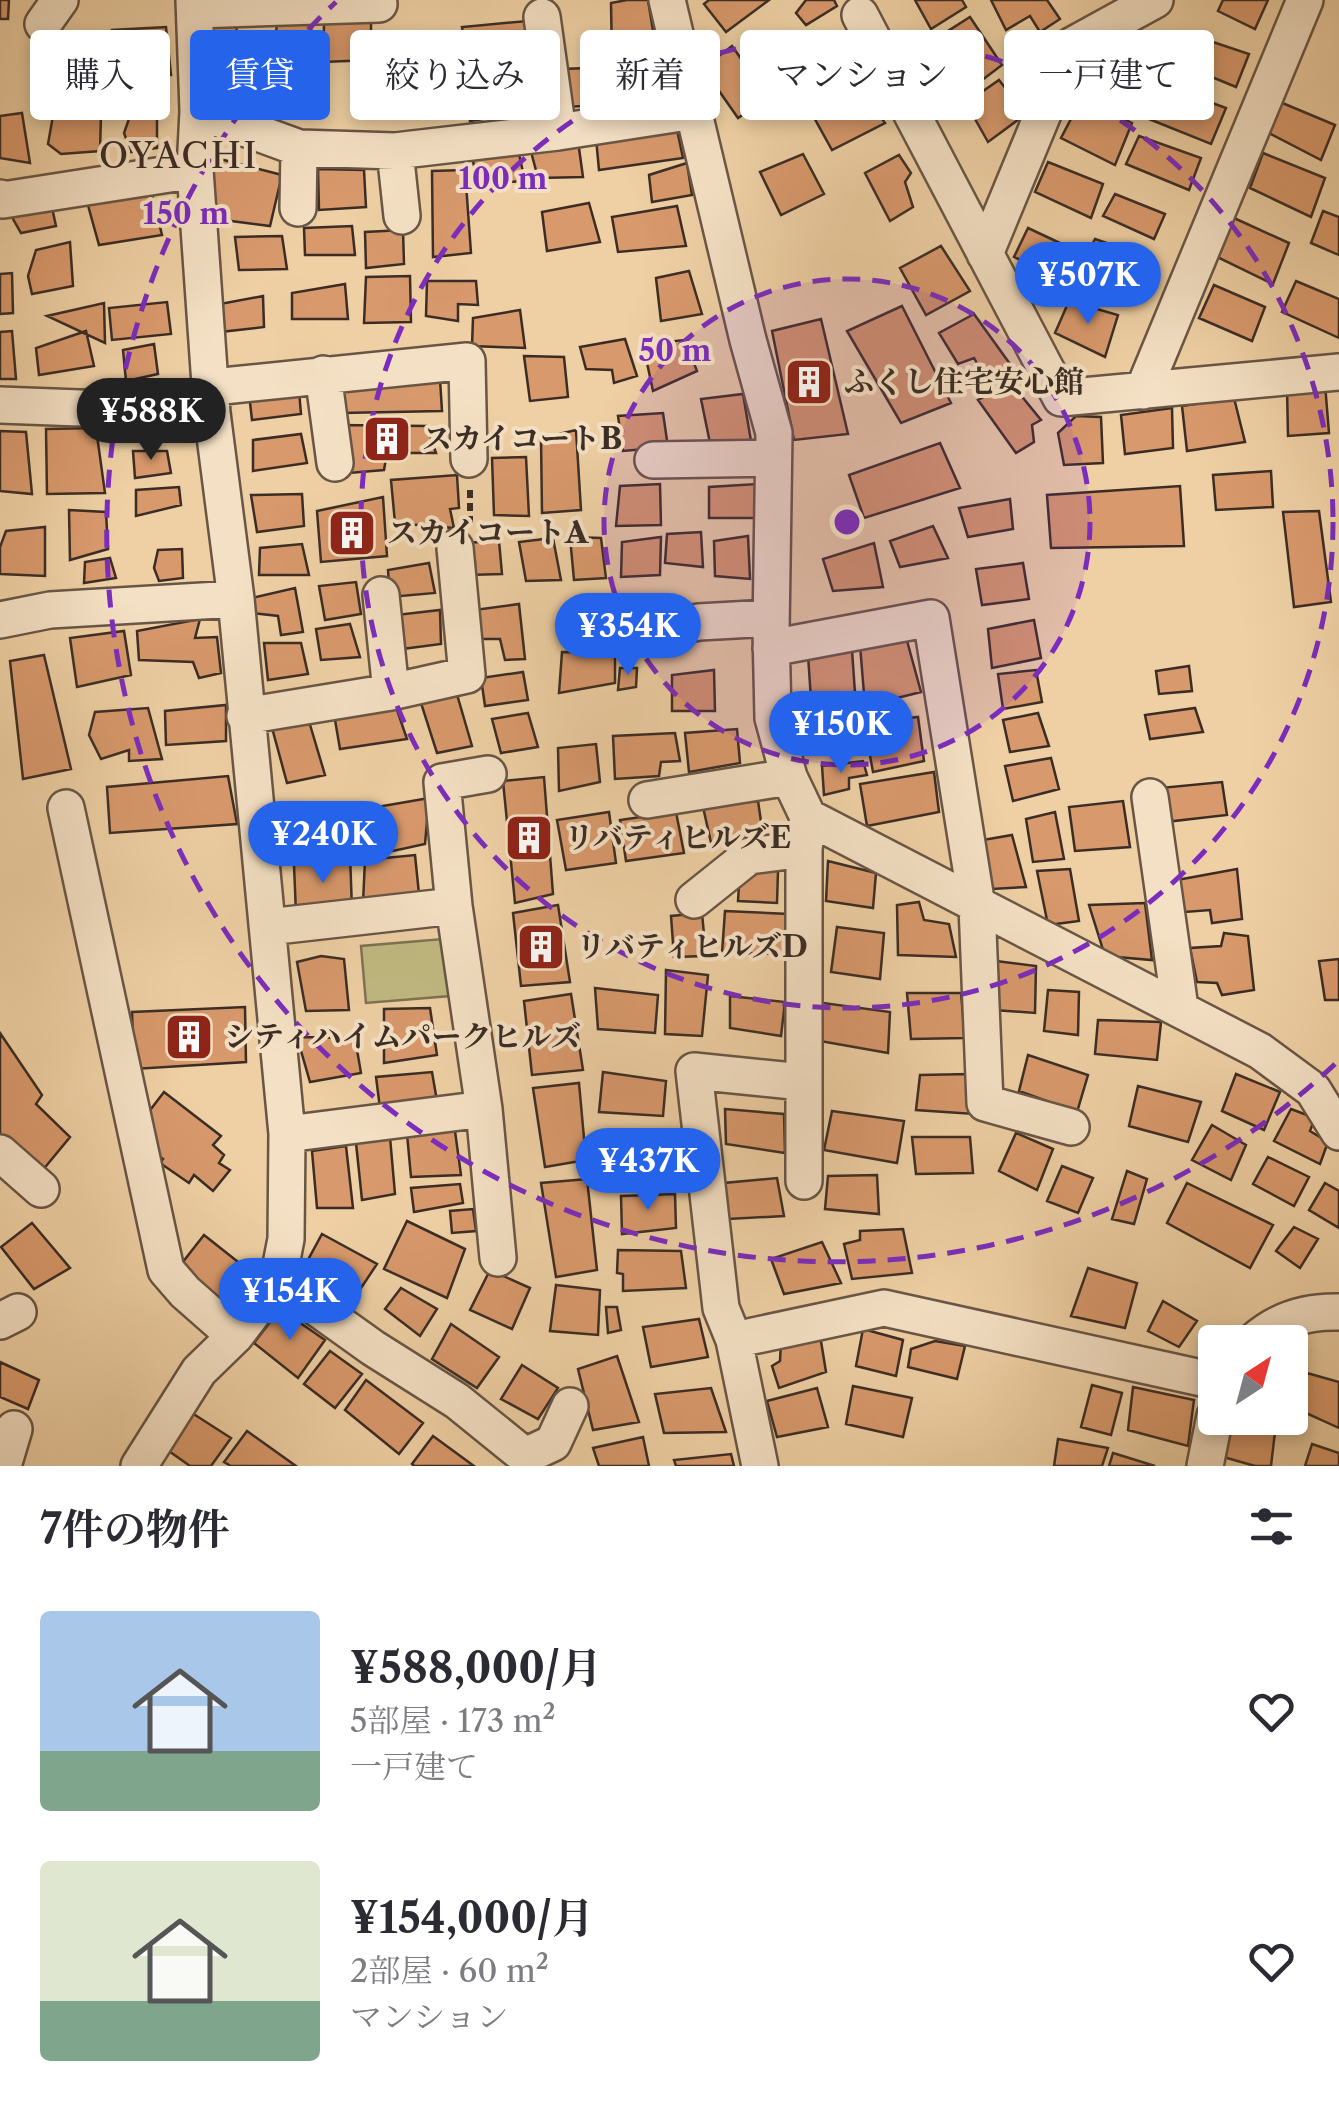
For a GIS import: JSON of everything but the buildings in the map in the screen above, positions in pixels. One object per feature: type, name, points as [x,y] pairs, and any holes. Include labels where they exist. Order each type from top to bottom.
[{"type":"street","points":[[196,30],[195,5],[379,4],[378,0]]},
{"type":"street","points":[[667,0],[674,30]]},
{"type":"street","points":[[985,254],[1071,46],[1155,0]]},
{"type":"street","points":[[1143,391],[1305,0]]},
{"type":"street","points":[[860,15],[1061,398],[1339,372]]},
{"type":"street","points":[[542,16],[558,132]]},
{"type":"street","points":[[139,1466],[200,1371],[235,1336],[278,1280],[286,1240],[288,1134],[236,599],[212,400],[195,170],[198,120]]},
{"type":"street","points":[[220,120],[299,148],[395,151],[636,120]]},
{"type":"street","points":[[696,120],[774,433],[773,718],[806,833],[804,1181]]},
{"type":"street","points":[[298,208],[299,148]]},
{"type":"street","points":[[395,151],[402,216]]},
{"type":"street","points":[[0,198],[195,170]]},
{"type":"street","points":[[0,405],[212,400],[323,374],[466,361],[470,459]]},
{"type":"street","points":[[323,374],[335,463]]},
{"type":"street","points":[[654,460],[772,458]]},
{"type":"street","points":[[246,716],[467,676],[455,548]]},
{"type":"street","points":[[381,595],[391,692]]},
{"type":"street","points":[[0,620],[50,610],[236,599]]},
{"type":"street","points":[[586,633],[628,636],[699,622],[771,633],[931,618],[977,906],[985,1102],[1071,1127]]},
{"type":"street","points":[[488,774],[442,782],[454,906],[484,1109],[498,1258]]},
{"type":"street","points":[[648,800],[789,777]]},
{"type":"street","points":[[1150,797],[1180,1008]]},
{"type":"street","points":[[66,808],[166,1270],[184,1292],[235,1336]]},
{"type":"street","points":[[694,900],[749,856],[806,833],[977,906],[1260,1051],[1313,1090],[1339,1132]]},
{"type":"street","points":[[268,927],[454,906]]},
{"type":"street","points":[[760,1466],[734,1340],[721,1308],[694,1071],[802,1082]]},
{"type":"street","points":[[288,1134],[484,1109]]},
{"type":"street","points":[[0,1153],[41,1189]]},
{"type":"street","points":[[278,1280],[373,1348],[457,1401],[525,1456],[556,1454],[570,1406]]},
{"type":"street","points":[[734,1340],[884,1308],[1198,1377]]},
{"type":"street","points":[[1275,1325],[1339,1312]]},
{"type":"street","points":[[3,1466],[14,1429]]},
{"type":"street","points":[[1205,1466],[1211,1435]]},
{"type":"path","points":[[455,548],[456,538],[470,528],[470,459]]},
{"type":"shaded area","points":[[443,939],[450,996],[366,1003],[361,946]]},
{"type":"place","name":"ふくし住宅安心館","points":[[809,382]]},
{"type":"place","name":"スカイコートB","points":[[387,439]]},
{"type":"place","name":"スカイコートA","points":[[352,533]]},
{"type":"place","name":"リバティヒルズE","points":[[529,838]]},
{"type":"place","name":"リバティヒルズD","points":[[541,947]]},
{"type":"place","name":"シティハイムパークヒルズ","points":[[189,1037]]},
{"type":"district","name":"OYACHI","points":[[179,156]]}]
